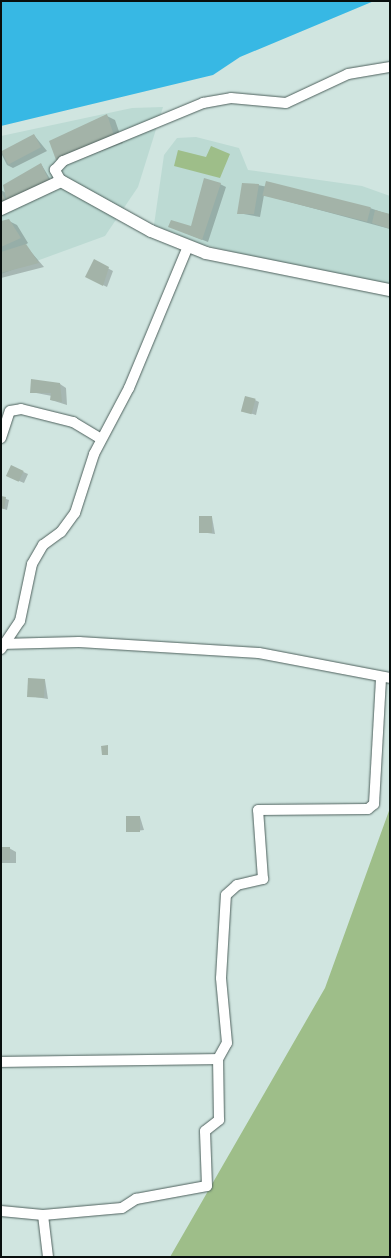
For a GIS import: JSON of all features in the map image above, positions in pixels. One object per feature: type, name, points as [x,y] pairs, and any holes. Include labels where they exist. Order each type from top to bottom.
[{"type":"street","points":[[390,67],[348,74],[286,103],[232,98],[204,103],[63,161],[55,170],[61,181],[151,231],[188,246],[390,290]]},
{"type":"street","points":[[1,209],[61,181]]},
{"type":"street","points":[[2,646],[20,621],[32,564],[43,544],[61,532],[75,513],[101,439],[129,388],[188,246]]},
{"type":"street","points":[[1,438],[10,411],[21,409],[73,422],[101,439]]},
{"type":"street","points":[[1,1211],[43,1215],[122,1208],[136,1199],[203,1190],[207,1180],[204,1131],[219,1120],[221,1112],[218,1060],[227,1043],[221,978],[226,895],[238,885],[263,879],[258,810],[368,809],[374,804],[386,678],[259,653],[79,642],[2,646]]},
{"type":"street","points":[[1,1062],[218,1060]]},
{"type":"street","points":[[43,1215],[48,1257]]},
{"type":"shaded area","points":[[163,107],[138,187],[105,236],[1,274],[1,136],[132,108]]},
{"type":"shaded area","points":[[196,137],[239,148],[248,170],[362,186],[390,196],[390,290],[201,244],[154,225],[164,155],[177,138]]},
{"type":"green space","points":[[211,146],[230,154],[220,178],[174,166],[178,150],[206,157]]},
{"type":"green space","points":[[390,808],[390,1257],[170,1257],[325,988]]},
{"type":"water","points":[[1,1],[374,1],[240,57],[213,75],[1,126]]},
{"type":"building","points":[[107,114],[115,139],[56,160],[49,141]]},
{"type":"building","points":[[34,134],[41,147],[8,165],[1,151]]},
{"type":"building","points":[[41,163],[50,183],[7,202],[3,185]]},
{"type":"building","points":[[204,178],[221,183],[202,240],[168,227],[171,220],[191,226]]},
{"type":"building","points":[[266,181],[371,207],[367,222],[262,196]]},
{"type":"building","points":[[242,183],[259,184],[254,214],[237,214]]},
{"type":"building","points":[[1,192],[7,202],[1,205]]},
{"type":"building","points":[[375,210],[390,214],[390,229],[372,223]]},
{"type":"building","points":[[9,219],[21,238],[1,247],[1,221]]},
{"type":"building","points":[[26,244],[39,263],[1,273],[1,252]]},
{"type":"building","points":[[94,259],[109,267],[103,286],[85,277]]},
{"type":"building","points":[[31,379],[60,383],[62,402],[50,400],[51,393],[30,393]]},
{"type":"building","points":[[245,396],[256,399],[251,414],[241,411]]},
{"type":"building","points":[[11,465],[24,471],[19,482],[6,476]]},
{"type":"building","points":[[1,496],[6,497],[4,509],[1,508]]},
{"type":"building","points":[[199,516],[212,516],[212,533],[199,533]]},
{"type":"building","points":[[28,678],[45,679],[44,698],[27,697]]},
{"type":"building","points":[[108,745],[108,755],[102,755],[101,746]]},
{"type":"building","points":[[126,816],[140,816],[140,832],[126,832]]},
{"type":"building","points":[[1,847],[10,847],[10,860],[1,860]]}]
